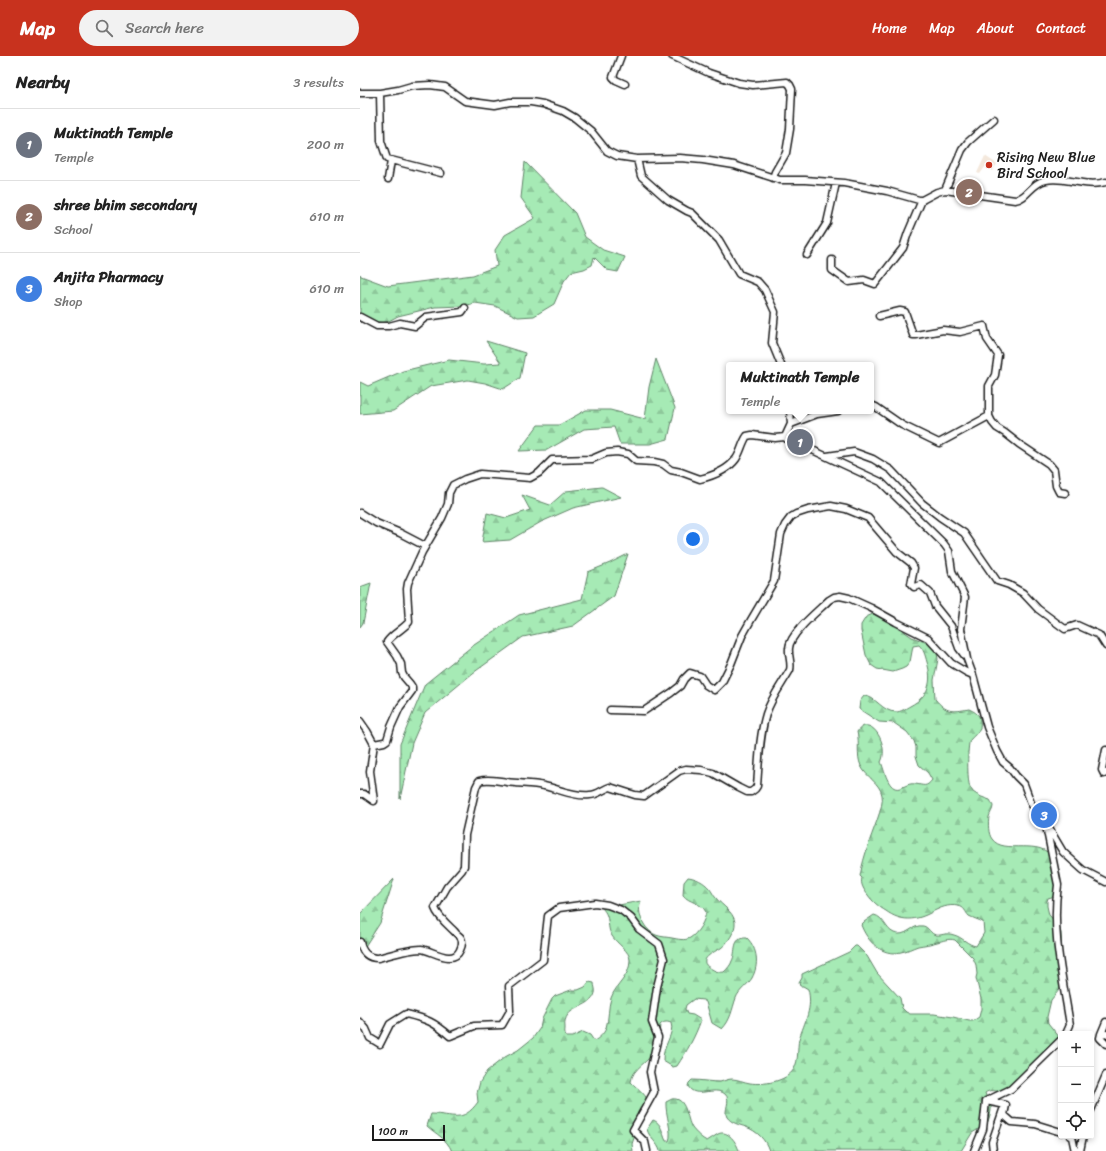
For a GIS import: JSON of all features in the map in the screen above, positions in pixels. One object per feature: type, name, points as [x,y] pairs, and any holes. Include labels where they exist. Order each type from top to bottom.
[{"type":"street","points":[[621,56],[613,77],[625,84]]},
{"type":"street","points":[[672,56],[710,73],[739,83],[753,85],[787,82],[790,85],[792,89],[790,129],[786,153],[773,178]]},
{"type":"street","points":[[360,93],[380,93],[412,86],[430,85],[444,87],[465,101],[495,105],[510,102],[531,102],[543,104],[563,111],[575,118],[598,138],[604,148],[613,154],[622,157],[637,159],[680,158],[703,160],[734,166],[780,180],[805,180],[853,184],[922,200]]},
{"type":"street","points":[[380,93],[381,141],[387,159],[441,173]]},
{"type":"street","points":[[945,190],[962,150],[968,142],[994,119]]},
{"type":"street","points":[[637,159],[641,176],[668,200],[692,213],[719,240],[739,274],[758,282],[765,290],[775,312],[772,342],[780,362]]},
{"type":"street","points":[[388,179],[391,161]]},
{"type":"street","points":[[832,260],[832,270],[849,282],[864,280],[874,284],[903,248],[922,200],[937,192],[945,190],[1015,200],[1023,197],[1032,187],[1045,180],[1053,179],[1090,184],[1106,182]]},
{"type":"street","points":[[807,255],[827,223],[836,183]]},
{"type":"street","points":[[360,317],[377,326],[389,326],[400,323],[415,326],[426,317],[462,312],[465,308]]},
{"type":"street","points":[[879,316],[900,311],[905,312],[913,335],[943,330],[960,332],[984,326],[987,339],[998,355],[995,375],[989,386],[989,416],[997,428],[1049,464],[1054,470],[1056,486],[1059,492],[1065,494]]},
{"type":"street","points":[[874,406],[902,425],[939,443],[989,416]]},
{"type":"street","points":[[785,437],[791,424],[790,414]]},
{"type":"street","points":[[791,424],[817,414]]},
{"type":"street","points":[[374,744],[387,740],[400,707],[412,690],[412,687],[402,674],[401,664],[397,656],[388,642],[409,622],[406,589],[425,546],[442,518],[448,504],[449,493],[453,485],[480,474],[530,478],[539,473],[552,460],[592,459],[606,453],[617,452],[628,454],[636,461],[663,464],[671,470],[700,479],[708,477],[729,466],[736,459],[747,436],[752,435],[775,438],[785,437]]},
{"type":"street","points":[[785,437],[793,446],[806,447],[881,482],[944,544],[949,551],[952,571],[965,597],[961,629],[967,659],[973,675],[987,727],[997,751],[1003,762],[1024,784],[1036,813],[1044,820],[1054,839],[1064,852],[1083,870],[1106,882]]},
{"type":"street","points":[[827,456],[854,452],[873,459],[891,470],[922,503],[964,533],[997,581],[1009,585],[1023,593],[1038,609],[1064,630],[1077,625],[1099,635],[1106,646]]},
{"type":"street","points":[[610,710],[644,711],[680,686],[690,673],[700,676],[706,685],[714,690],[722,682],[750,620],[774,581],[781,534],[791,516],[808,510],[831,506],[846,509],[868,518],[897,552],[911,563],[914,568],[911,584],[914,587],[921,585],[930,593],[935,606],[951,626],[959,648],[967,659]]},
{"type":"street","points":[[360,512],[376,523],[425,546]]},
{"type":"street","points":[[360,942],[363,952],[369,957],[373,958],[420,949],[446,957],[454,956],[459,953],[462,945],[462,939],[444,921],[435,908],[447,887],[464,866],[465,835],[476,787],[479,781],[488,779],[531,784],[582,795],[596,794],[610,787],[635,795],[644,796],[679,771],[686,769],[701,770],[713,773],[747,792],[752,792],[756,786],[759,747],[766,714],[790,670],[789,648],[792,639],[798,630],[834,597],[840,596],[849,598],[928,638],[951,663],[973,675]]},
{"type":"street","points":[[360,721],[374,744],[370,771],[374,801],[364,794],[360,794]]},
{"type":"street","points":[[1106,750],[1102,770],[1104,774],[1106,773]]},
{"type":"street","points":[[1044,820],[1058,885],[1056,893],[1056,941],[1070,1025],[1067,1031]]},
{"type":"street","points":[[360,1022],[366,1029],[370,1038],[380,1044],[390,1024],[406,1014],[422,1018],[437,1025],[450,1036],[474,1026],[502,1026],[510,1011],[509,986],[543,960],[548,916],[559,908],[595,903],[608,905],[620,910],[631,918],[639,929],[659,944],[664,959],[657,987],[652,1022],[658,1037],[650,1072],[654,1092],[632,1130],[645,1142],[647,1151]]},
{"type":"street","points":[[1106,1022],[1104,1034],[1100,1038],[1106,1044]]},
{"type":"street","points":[[986,1101],[1011,1089],[1058,1043]]},
{"type":"street","points":[[1094,1103],[1106,1075]]},
{"type":"street","points":[[986,1101],[1006,1106]]},
{"type":"street","points":[[974,1151],[983,1129],[986,1101]]},
{"type":"street","points":[[1006,1106],[1004,1115],[1012,1122],[1038,1124],[1058,1131]]},
{"type":"street","points":[[993,1151],[992,1142],[998,1121],[1003,1109],[1006,1106]]},
{"type":"street","points":[[1072,1139],[1075,1151]]},
{"type":"street","points":[[1080,1151],[1082,1139]]},
{"type":"shaded area","name":"Rising New Blue Bird School","points":[[985,156],[997,164],[992,171],[985,167],[980,174],[977,173]]},
{"type":"green space","points":[[525,162],[575,213],[585,237],[603,250],[625,257],[618,272],[607,270],[594,257],[592,265],[584,269],[571,272],[564,281],[554,304],[534,316],[518,317],[495,306],[475,303],[464,306],[435,307],[398,316],[385,323],[377,322],[360,315],[360,274],[361,276],[388,286],[473,275],[497,266],[495,250],[505,235],[535,218],[521,198]]},
{"type":"green space","points":[[486,341],[525,353],[520,378],[503,389],[485,383],[468,380],[431,386],[393,411],[360,414],[360,382],[368,386],[403,371],[449,360],[484,364],[501,363]]},
{"type":"green space","points":[[656,359],[675,408],[668,439],[650,444],[620,444],[614,427],[584,429],[547,450],[519,451],[538,425],[559,425],[586,410],[610,410],[645,419],[649,387]]},
{"type":"green space","points":[[602,487],[621,497],[573,508],[541,522],[510,540],[482,542],[487,513],[506,518],[530,510],[522,495],[550,505],[566,491]]},
{"type":"green space","points":[[628,554],[614,596],[573,626],[523,637],[473,673],[425,713],[412,743],[400,799],[400,744],[425,684],[471,647],[519,615],[582,599],[588,572]]},
{"type":"green space","points":[[371,583],[363,623],[360,627],[360,587]]},
{"type":"green space","points":[[873,614],[879,614],[912,637],[936,648],[938,659],[934,680],[935,699],[947,709],[958,711],[969,709],[979,716],[980,729],[969,743],[968,778],[973,792],[990,800],[993,806],[988,822],[992,839],[998,844],[1005,846],[1031,847],[1048,852],[1057,865],[1055,896],[1048,898],[1047,906],[1049,915],[1059,926],[1061,933],[1063,985],[1051,1000],[1047,1017],[1048,1023],[1058,1036],[1058,1047],[1016,1087],[999,1092],[988,1091],[985,1093],[991,1107],[987,1124],[972,1133],[961,1151],[769,1151],[766,1143],[757,1133],[733,1122],[727,1117],[726,1112],[728,1099],[725,1094],[716,1091],[695,1092],[688,1086],[692,1080],[720,1082],[736,1079],[750,1083],[768,1083],[786,1077],[796,1065],[799,1039],[806,1020],[810,1002],[808,989],[800,986],[799,983],[802,978],[802,974],[849,952],[857,946],[867,956],[877,973],[900,998],[902,1008],[906,1012],[910,1014],[934,1014],[973,1021],[979,1017],[981,1009],[981,999],[976,978],[976,965],[973,958],[955,940],[948,939],[894,953],[882,950],[871,942],[861,925],[874,915],[880,918],[888,929],[894,933],[902,934],[916,927],[923,926],[934,934],[954,935],[976,946],[984,933],[983,922],[969,916],[964,909],[958,906],[944,907],[914,919],[903,919],[897,917],[876,904],[862,885],[862,878],[860,876],[882,806],[882,795],[879,787],[861,766],[857,732],[862,727],[868,726],[873,728],[877,733],[883,747],[881,762],[887,779],[892,786],[900,788],[909,784],[925,785],[932,780],[928,773],[919,765],[914,741],[907,732],[894,723],[879,722],[859,709],[860,701],[864,696],[872,698],[887,710],[896,712],[905,709],[922,698],[928,688],[930,676],[927,662],[919,645],[913,646],[910,662],[902,669],[893,672],[877,669],[871,665],[866,655],[861,631],[861,625],[866,617]]},
{"type":"green space","points":[[688,877],[694,878],[707,886],[718,901],[730,912],[735,922],[733,932],[729,940],[724,946],[705,959],[706,965],[715,971],[724,972],[729,967],[737,942],[742,938],[747,938],[751,942],[755,952],[756,968],[752,978],[737,995],[729,1018],[722,1029],[712,1023],[706,1002],[703,1000],[694,999],[686,1005],[685,1009],[687,1014],[693,1015],[701,1020],[690,1044],[677,1066],[673,1067],[663,1061],[664,1050],[672,1027],[671,1023],[668,1022],[660,1025],[659,1041],[656,1050],[632,1077],[631,1082],[643,1093],[648,1102],[632,1144],[633,1151],[452,1151],[444,1140],[427,1126],[431,1114],[457,1116],[467,1113],[472,1109],[478,1102],[477,1093],[480,1082],[487,1071],[533,1038],[540,1028],[542,1019],[555,996],[571,990],[578,990],[585,987],[589,982],[594,983],[595,992],[592,998],[572,1011],[565,1020],[565,1034],[566,1037],[572,1037],[583,1032],[590,1035],[594,1041],[604,1032],[607,1024],[611,998],[628,971],[630,960],[626,951],[611,934],[607,916],[602,908],[641,901],[640,916],[642,921],[652,933],[662,937],[681,940],[688,939],[696,933],[701,926],[706,912],[701,906],[688,900],[683,895],[684,882]]},
{"type":"green space","points":[[394,879],[380,923],[360,954],[360,914]]},
{"type":"green space","points":[[672,1099],[681,1101],[690,1124],[697,1134],[707,1141],[718,1134],[725,1133],[732,1138],[739,1151],[660,1151],[647,1129],[653,1120],[656,1121],[660,1126],[666,1141],[669,1141],[670,1133],[666,1102]]},
{"type":"place","name":"Rising New Blue Bird School","points":[[989,165]]},
{"type":"place","name":"shree bhim secondary","points":[[969,192]]},
{"type":"place","name":"Muktinath Temple","points":[[800,442]]},
{"type":"place","name":"Anjita Pharmacy","points":[[1044,815]]}]
